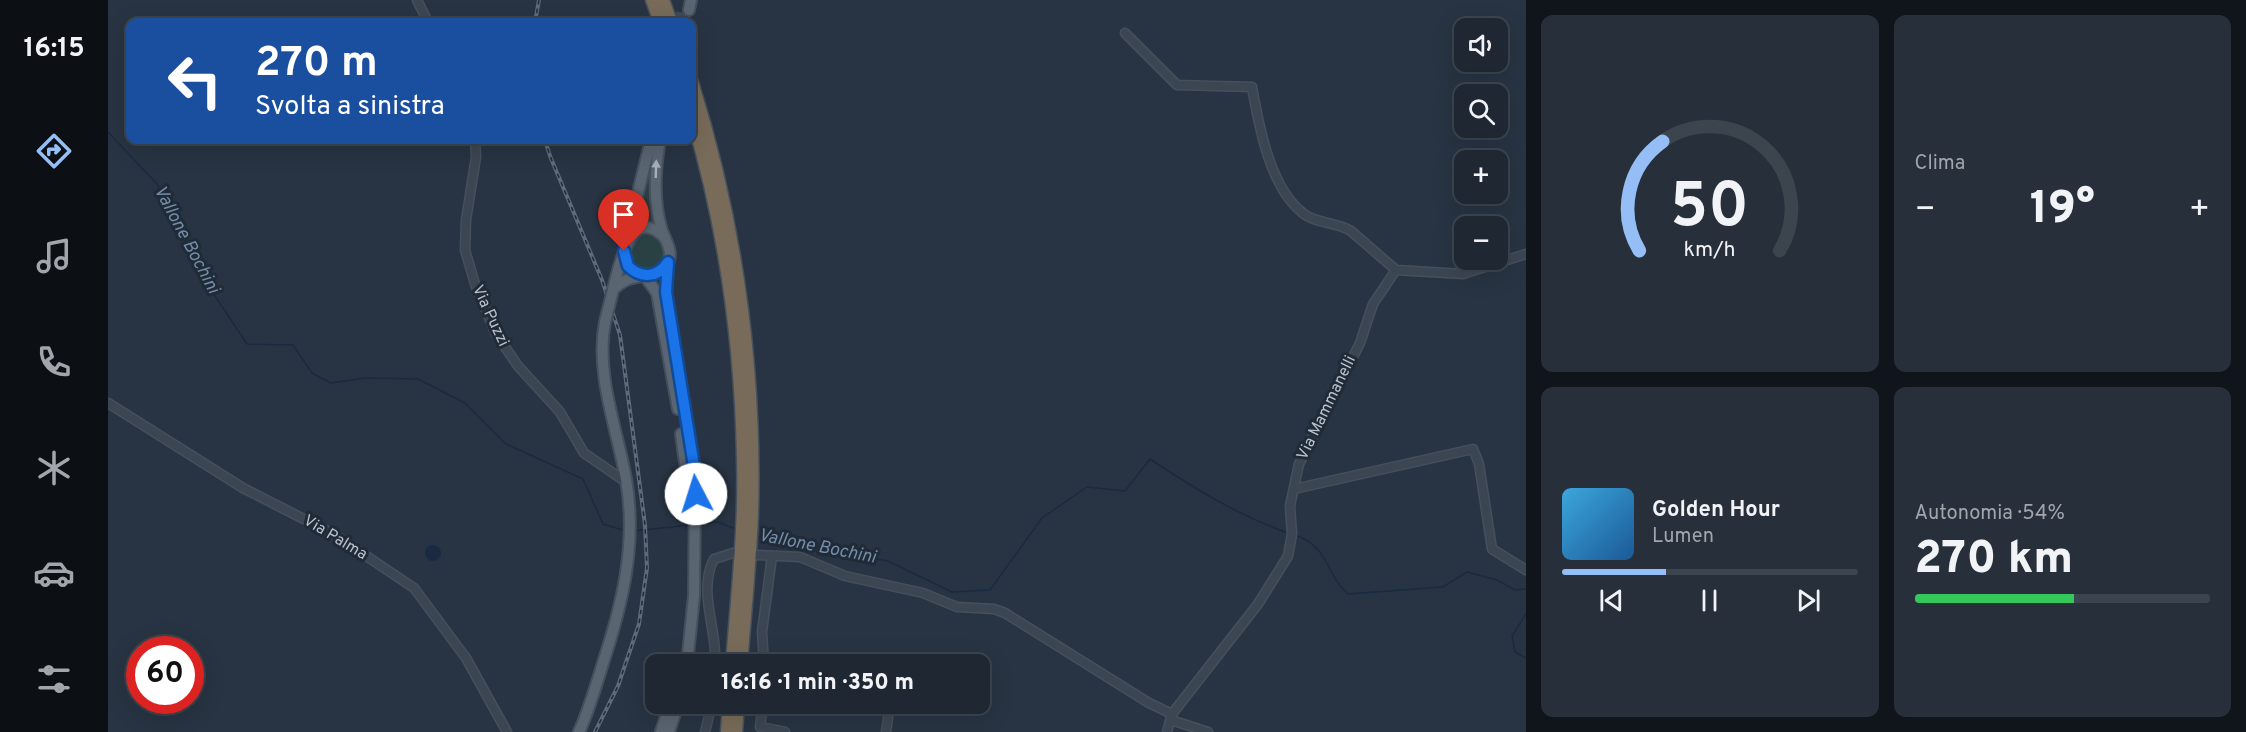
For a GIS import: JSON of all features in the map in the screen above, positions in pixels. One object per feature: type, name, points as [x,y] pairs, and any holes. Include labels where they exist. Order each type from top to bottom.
[{"type":"highway","points":[[652,0],[659,18]]},
{"type":"highway","points":[[663,0],[670,18]]},
{"type":"highway","points":[[696,97],[724,201],[743,310],[750,394],[741,654]]},
{"type":"highway","points":[[696,132],[715,203],[734,312],[747,513]]},
{"type":"highway","points":[[733,654],[746,539]]},
{"type":"highway","points":[[727,732],[728,714]]},
{"type":"highway","points":[[736,732],[737,714]]},
{"type":"main road","points":[[579,732],[618,618],[627,579],[630,525],[626,482],[601,358],[605,322],[650,144]]},
{"type":"main road","points":[[659,144],[655,170],[657,209],[670,250],[666,292],[693,460],[694,596],[687,654]]},
{"type":"main road","points":[[666,240],[652,230],[641,230],[631,236],[624,248],[628,266],[643,275],[657,292],[694,516]]},
{"type":"main road","points":[[613,290],[624,279],[656,274],[668,262]]},
{"type":"main road","points":[[683,654],[688,640]]},
{"type":"main road","points":[[661,732],[667,714]]},
{"type":"main road","points":[[669,732],[675,714]]},
{"type":"street","points":[[417,0],[426,18]]},
{"type":"street","points":[[1125,33],[1177,85],[1252,87],[1263,143],[1277,178],[1294,204],[1312,218],[1343,226],[1351,231],[1396,270],[1463,274],[1526,254]]},
{"type":"street","name":"Via Puzzi","points":[[475,144],[476,157],[466,220],[465,250],[475,284],[496,334],[518,366],[560,412],[584,453],[626,482]]},
{"type":"street","name":"Via Mammanelli","points":[[1167,732],[1172,717],[1258,604],[1288,556],[1292,534],[1290,506],[1299,464],[1360,343],[1373,304],[1396,270]]},
{"type":"street","name":"Via Palma","points":[[108,403],[243,488],[335,535],[414,588],[466,658],[507,732]]},
{"type":"street","points":[[1294,489],[1473,449],[1479,464],[1492,549],[1526,570]]},
{"type":"street","points":[[715,654],[707,577],[714,560],[727,553],[733,553]]},
{"type":"street","points":[[757,555],[800,557],[845,576],[923,593],[957,607],[994,609],[1005,613],[1172,717],[1208,732]]},
{"type":"street","points":[[763,654],[762,632],[772,556]]},
{"type":"street","points":[[705,732],[710,714]]},
{"type":"street","points":[[762,714],[760,727],[785,732]]},
{"type":"street","points":[[886,732],[889,714]]},
{"type":"green space","points":[[648,171],[651,172],[658,228],[633,230]]},
{"type":"green space","points":[[646,234],[659,240],[665,253],[659,266],[646,272],[633,266],[627,253],[633,240]]},
{"type":"water","points":[[433,545],[441,553],[433,561],[425,553]]},
{"type":"waterway","name":"Vallone Bochini","points":[[108,132],[157,184],[203,278],[247,344],[293,345],[312,373],[331,383],[365,378],[418,379],[465,403],[506,444],[583,479],[603,524],[626,531]]},
{"type":"waterway","name":"Vallone Bochini","points":[[756,537],[888,561],[952,592],[990,590],[1042,518],[1087,487],[1125,491],[1150,459],[1234,509],[1288,533]]},
{"type":"waterway","name":"Vallone Bochini","points":[[699,524],[718,522],[738,530]]},
{"type":"waterway","name":"Vallone Bochini","points":[[633,531],[691,525]]},
{"type":"waterway","name":"Vallone Bochini","points":[[1295,535],[1315,546],[1348,594],[1443,587],[1467,572],[1497,580],[1515,590],[1526,589]]},
{"type":"waterway","name":"Vallone Bochini","points":[[1526,614],[1512,636],[1515,652],[1526,658]]},
{"type":"tunnel","points":[[680,18],[682,9]]},
{"type":"railway","points":[[536,18],[539,0]]},
{"type":"railway","points":[[546,144],[602,280],[620,335],[645,525],[647,568],[639,624],[618,686],[595,732]]},
{"type":"route","points":[[624,251],[624,259],[628,266],[641,275],[656,274],[668,262],[666,292],[693,460],[696,494]]}]
